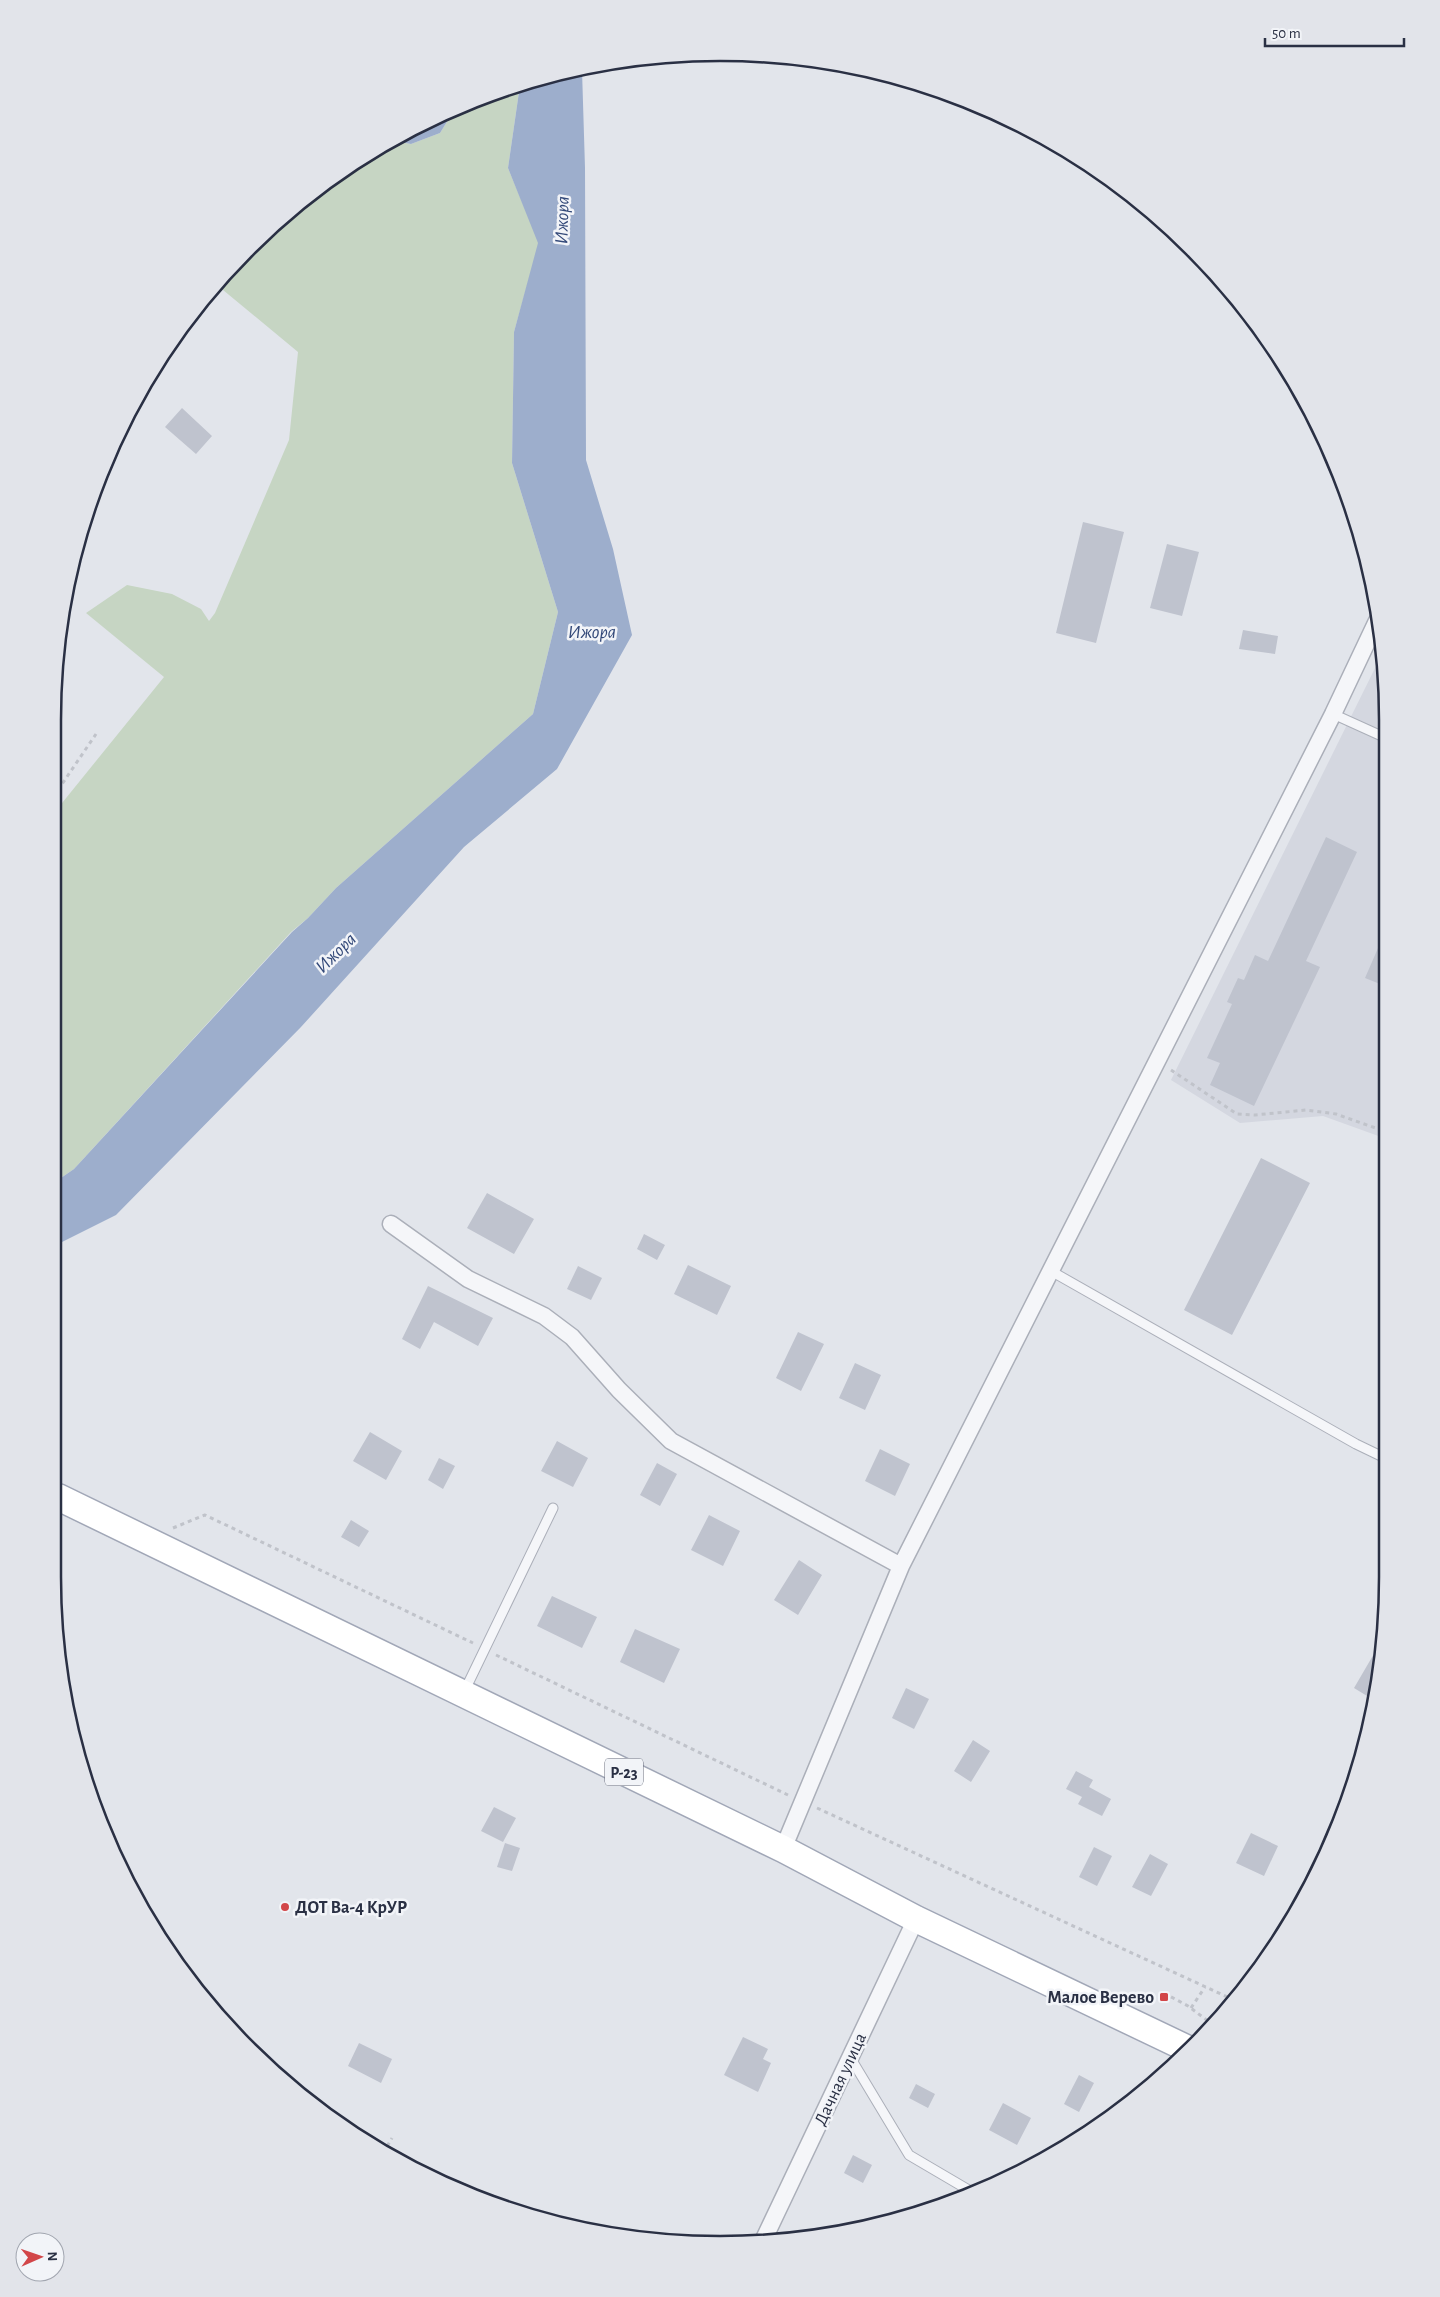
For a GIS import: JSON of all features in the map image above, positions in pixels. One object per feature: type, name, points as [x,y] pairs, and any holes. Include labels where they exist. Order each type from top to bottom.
[{"type":"main road","name":"Р-23","points":[[61,1497],[783,1849],[916,1918],[1182,2046]]},
{"type":"street","points":[[783,1849],[801,1801],[901,1566],[1333,714],[1372,631]]},
{"type":"street","points":[[390,1224],[468,1279],[544,1316],[572,1337],[619,1390],[671,1441],[901,1566]]},
{"type":"street","name":"Дачная улица","points":[[767,2234],[916,1918]]},
{"type":"lane","points":[[1333,714],[1379,735]]},
{"type":"lane","points":[[1051,1270],[1347,1439],[1379,1455]]},
{"type":"lane","points":[[463,1694],[553,1508]]},
{"type":"lane","points":[[850,2057],[909,2155],[966,2188]]},
{"type":"path","points":[[61,786],[96,734]]},
{"type":"path","points":[[1157,1061],[1238,1114],[1255,1115],[1306,1110],[1336,1114],[1379,1129]]},
{"type":"path","points":[[801,1801],[1227,1997]]},
{"type":"path","points":[[1191,2008],[1205,1987]]},
{"type":"path","points":[[1164,1992],[1207,2020]]},
{"type":"path","points":[[388,2145],[392,2138]]},
{"type":"shaded area","points":[[1376,666],[1379,720],[1379,1136],[1323,1116],[1240,1123],[1171,1080]]},
{"type":"green space","points":[[519,93],[508,168],[539,243],[514,332],[512,463],[558,612],[533,714],[336,888],[308,918],[291,932],[74,1169],[61,1178],[61,804],[164,677],[86,613],[127,585],[172,594],[201,609],[209,621],[215,613],[289,440],[298,352],[222,289],[254,254],[319,197],[354,172],[404,143],[411,144],[440,133],[448,120]]},
{"type":"water","name":"Ижора","points":[[582,76],[585,168],[586,460],[613,549],[632,635],[557,769],[464,847],[301,1027],[116,1215],[61,1242],[61,1178],[74,1169],[292,932],[336,888],[533,714],[558,612],[512,463],[514,332],[538,243],[508,168],[519,93]]},
{"type":"water","points":[[448,120],[440,133],[411,144],[404,143]]},
{"type":"building","points":[[182,408],[212,436],[196,454],[165,427]]},
{"type":"building","points":[[1083,522],[1124,532],[1096,643],[1056,633]]},
{"type":"building","points":[[1167,544],[1199,552],[1182,616],[1150,608]]},
{"type":"building","points":[[1243,630],[1278,636],[1275,654],[1239,649]]},
{"type":"building","points":[[1326,837],[1357,852],[1306,961],[1320,967],[1254,1106],[1210,1085],[1220,1063],[1207,1058],[1232,1004],[1227,1002],[1238,978],[1244,980],[1255,955],[1268,961]]},
{"type":"building","points":[[1379,946],[1379,984],[1365,978]]},
{"type":"building","points":[[1261,1158],[1310,1183],[1232,1335],[1184,1310]]},
{"type":"building","points":[[487,1193],[534,1219],[514,1254],[467,1228]]},
{"type":"building","points":[[644,1234],[665,1245],[657,1260],[637,1249]]},
{"type":"building","points":[[688,1265],[731,1286],[717,1315],[674,1294]]},
{"type":"building","points":[[578,1266],[602,1278],[591,1300],[567,1289]]},
{"type":"building","points":[[428,1286],[493,1318],[478,1346],[434,1322],[420,1349],[402,1339]]},
{"type":"building","points":[[798,1332],[824,1344],[801,1391],[776,1378]]},
{"type":"building","points":[[855,1363],[881,1375],[865,1410],[839,1398]]},
{"type":"building","points":[[370,1432],[402,1451],[386,1480],[353,1461]]},
{"type":"building","points":[[557,1441],[588,1458],[573,1487],[541,1471]]},
{"type":"building","points":[[880,1449],[910,1464],[895,1496],[865,1481]]},
{"type":"building","points":[[439,1458],[455,1466],[443,1489],[428,1480]]},
{"type":"building","points":[[657,1463],[677,1474],[660,1506],[640,1495]]},
{"type":"building","points":[[709,1515],[740,1531],[723,1566],[691,1550]]},
{"type":"building","points":[[351,1520],[369,1531],[359,1547],[341,1537]]},
{"type":"building","points":[[799,1560],[822,1575],[798,1615],[774,1600]]},
{"type":"building","points":[[552,1596],[597,1617],[582,1648],[537,1626]]},
{"type":"building","points":[[635,1629],[680,1649],[664,1683],[620,1662]]},
{"type":"building","points":[[1374,1654],[1368,1696],[1354,1688]]},
{"type":"building","points":[[906,1688],[929,1699],[914,1729],[892,1718]]},
{"type":"building","points":[[973,1740],[990,1751],[971,1782],[954,1771]]},
{"type":"building","points":[[1076,1771],[1093,1780],[1089,1787],[1111,1799],[1102,1816],[1078,1804],[1082,1797],[1066,1789]]},
{"type":"building","points":[[494,1807],[516,1818],[503,1842],[481,1831]]},
{"type":"building","points":[[1251,1833],[1278,1846],[1264,1876],[1236,1863]]},
{"type":"building","points":[[505,1843],[520,1848],[512,1871],[497,1867]]},
{"type":"building","points":[[1094,1847],[1112,1856],[1097,1886],[1079,1877]]},
{"type":"building","points":[[1150,1854],[1168,1864],[1151,1896],[1132,1887]]},
{"type":"building","points":[[743,2037],[768,2049],[763,2059],[771,2063],[758,2092],[724,2075]]},
{"type":"building","points":[[359,2043],[392,2059],[381,2083],[348,2066]]},
{"type":"building","points":[[1079,2075],[1094,2083],[1079,2112],[1064,2104]]},
{"type":"building","points":[[916,2084],[935,2094],[928,2108],[909,2098]]},
{"type":"building","points":[[1003,2103],[1031,2118],[1017,2145],[989,2130]]},
{"type":"building","points":[[853,2155],[872,2165],[863,2183],[844,2173]]},
{"type":"place","name":"ДОТ Ва-4 КрУР","points":[[285,1907]]},
{"type":"place","name":"Малое Верево","points":[[1164,1997]]}]
